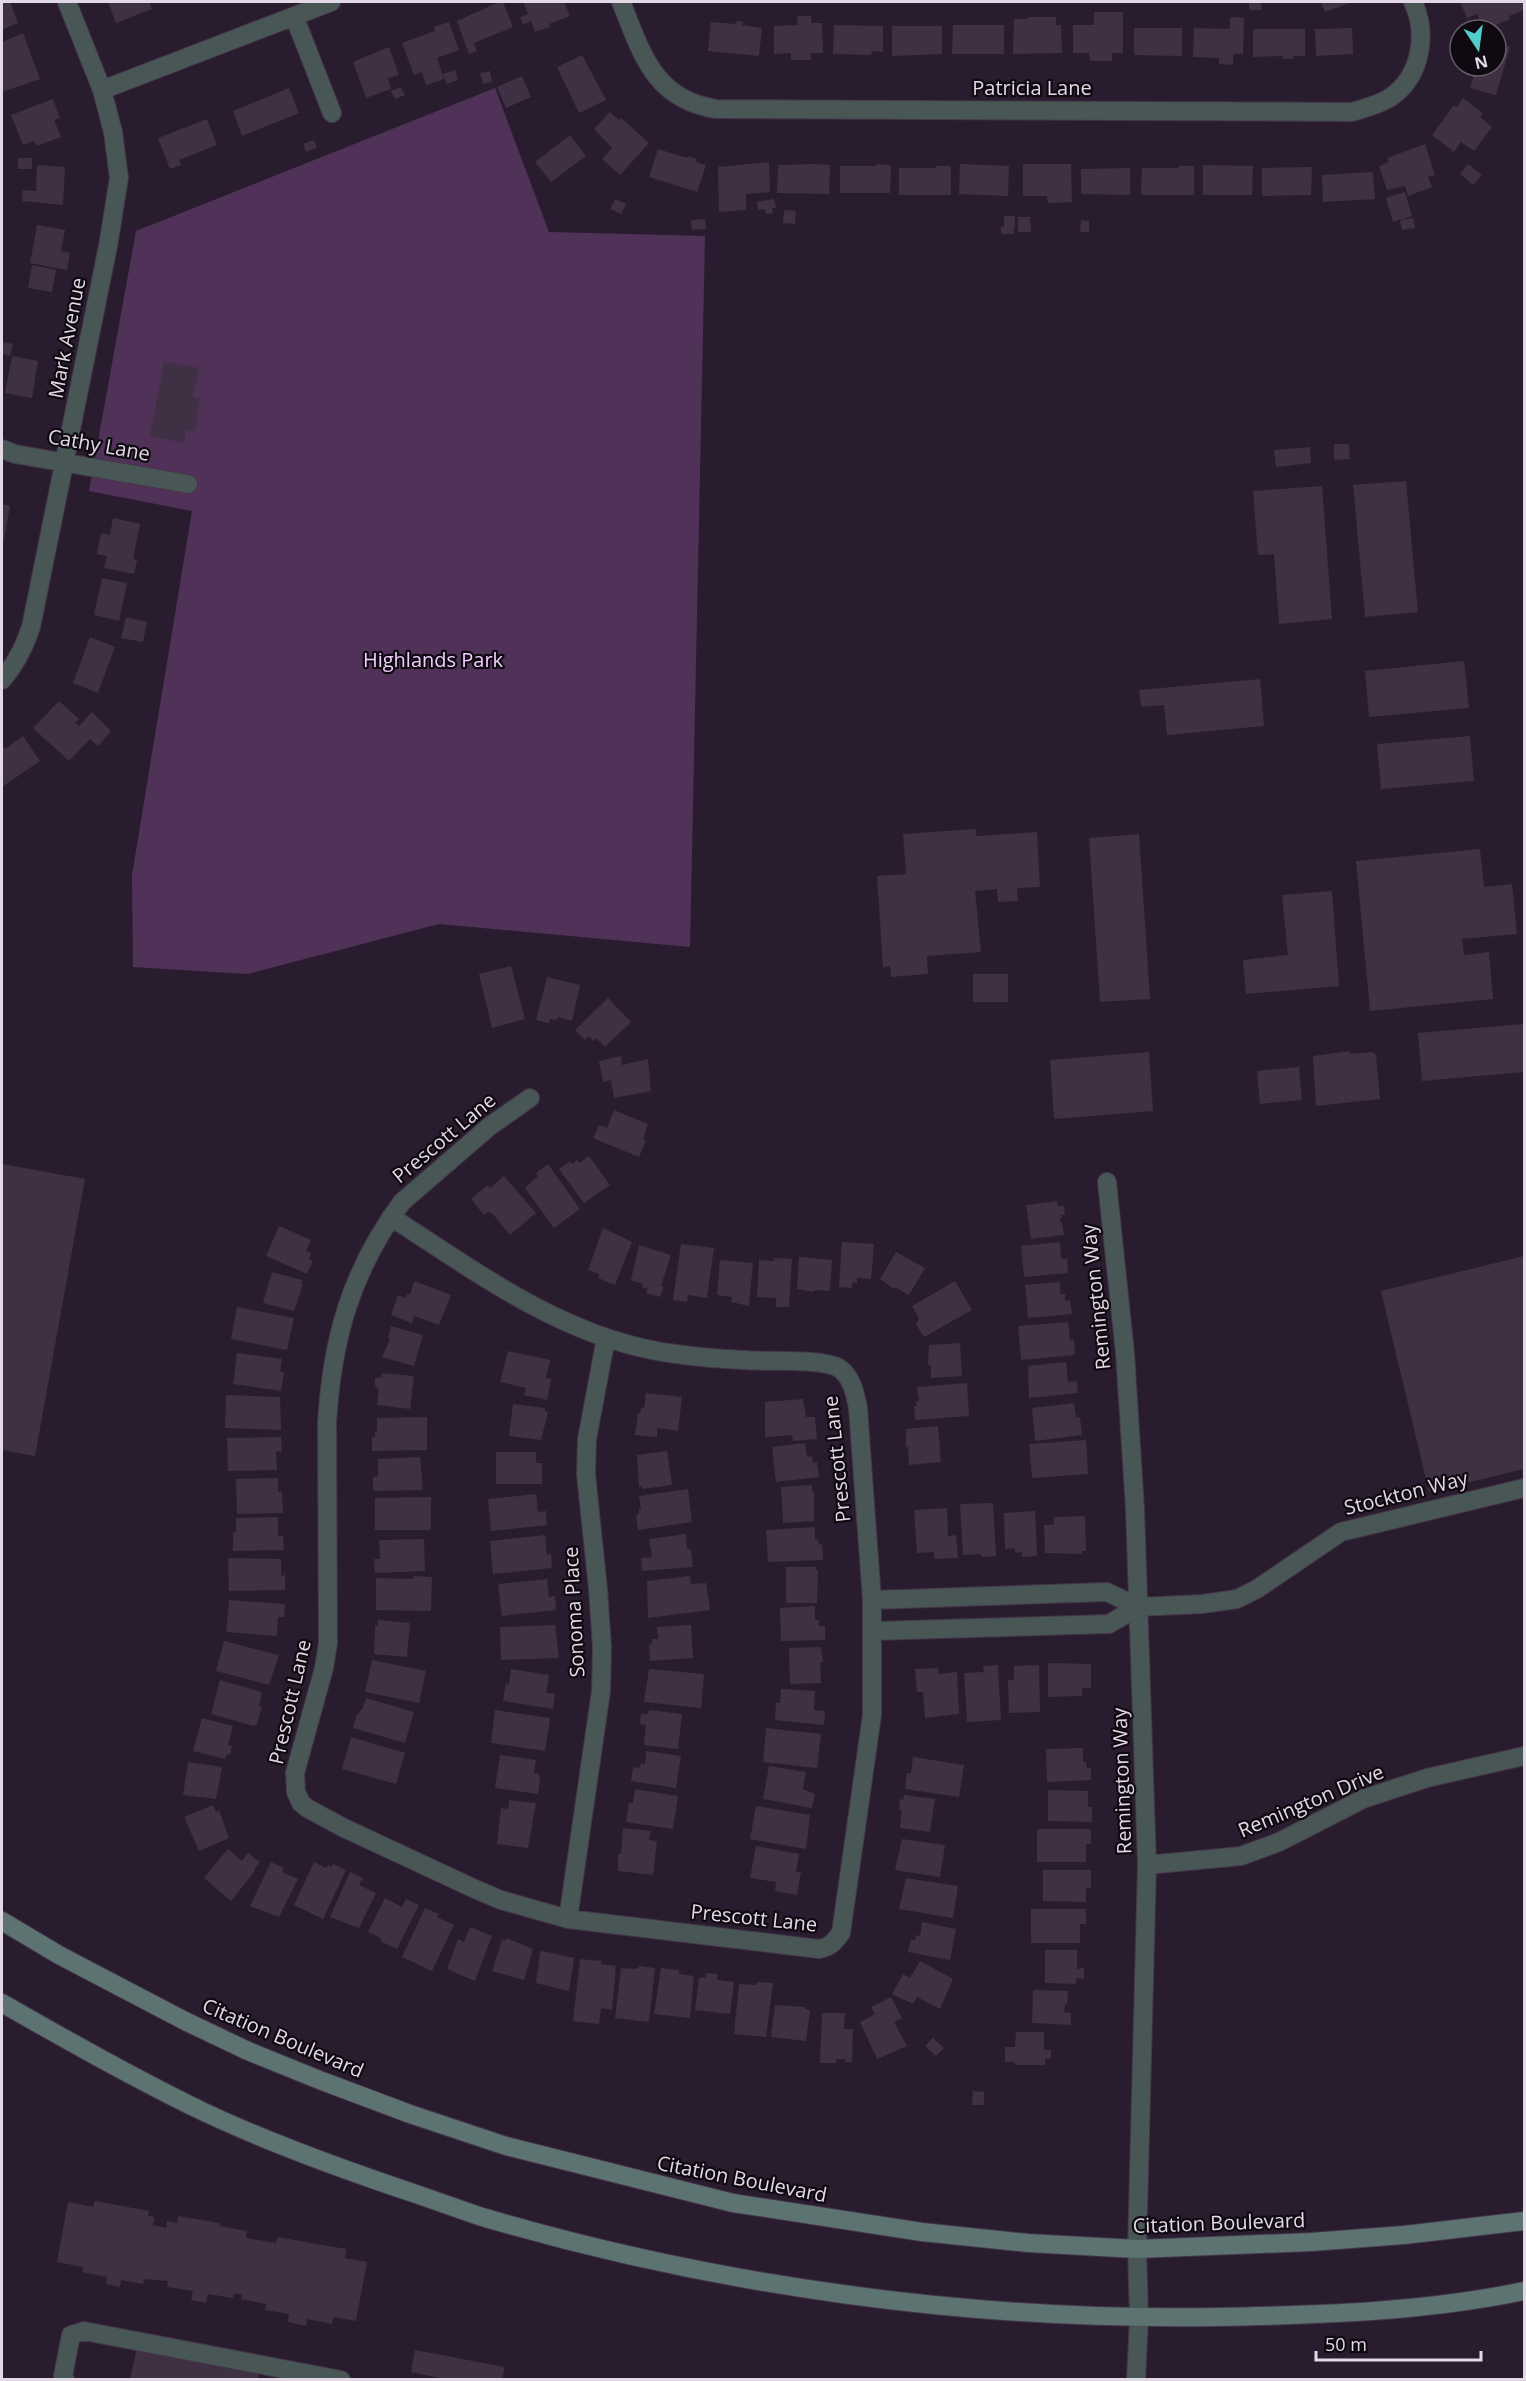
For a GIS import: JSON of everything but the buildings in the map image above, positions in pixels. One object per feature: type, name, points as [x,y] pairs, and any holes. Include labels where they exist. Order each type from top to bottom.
[{"type":"main road","name":"Citation Boulevard","points":[[2,1921],[70,1961],[248,2051],[410,2114],[506,2146],[733,2203],[823,2218],[1028,2243],[1137,2249],[1357,2239],[1524,2221]]},
{"type":"main road","points":[[2,2004],[96,2057],[205,2113],[364,2178],[530,2230],[717,2273],[854,2295],[995,2310],[1139,2318],[1321,2314],[1436,2305],[1524,2291]]},
{"type":"street","name":"Mark Avenue","points":[[2,680],[24,648],[31,627],[120,178],[113,132],[102,90],[67,2]]},
{"type":"street","points":[[102,90],[331,2]]},
{"type":"street","name":"Patricia Lane","points":[[621,2],[645,60],[657,79],[684,100],[707,107],[1352,112],[1389,99],[1401,89],[1411,75],[1419,57],[1421,38],[1413,2]]},
{"type":"street","points":[[294,16],[332,113]]},
{"type":"street","name":"Cathy Lane","points":[[2,449],[65,463],[188,484]]},
{"type":"street","name":"Prescott Lane","points":[[391,1217],[530,1305],[572,1326],[606,1338],[641,1348],[675,1354],[821,1363],[839,1369],[847,1376],[854,1389],[858,1408],[873,1631],[870,1739],[841,1933],[834,1944],[819,1950],[568,1919],[501,1899],[434,1870],[307,1808],[301,1803],[296,1792],[295,1773],[324,1668],[328,1643],[327,1423],[329,1389],[337,1341],[350,1296],[366,1257],[391,1217],[402,1202],[490,1126],[530,1098]]},
{"type":"street","name":"Remington Way","points":[[1107,1182],[1125,1353],[1138,1607],[1147,1865],[1136,2379]]},
{"type":"street","name":"Sonoma Place","points":[[568,1919],[601,1691],[602,1647],[598,1588],[586,1474],[587,1439],[606,1338]]},
{"type":"street","name":"Stockton Way","points":[[873,1631],[1109,1624],[1138,1607],[1202,1604],[1236,1599],[1257,1589],[1341,1532],[1524,1488]]},
{"type":"street","name":"Stockton Way","points":[[872,1600],[1107,1592],[1138,1607]]},
{"type":"street","name":"Remington Drive","points":[[1147,1865],[1241,1856],[1279,1842],[1363,1799],[1427,1778],[1524,1756]]},
{"type":"street","points":[[65,2379],[63,2376],[71,2335],[84,2331],[341,2379]]},
{"type":"green space","name":"Highlands Park","points":[[495,88],[549,232],[705,236],[690,947],[439,924],[247,974],[133,967],[132,875],[192,511],[89,491],[136,231]]}]
